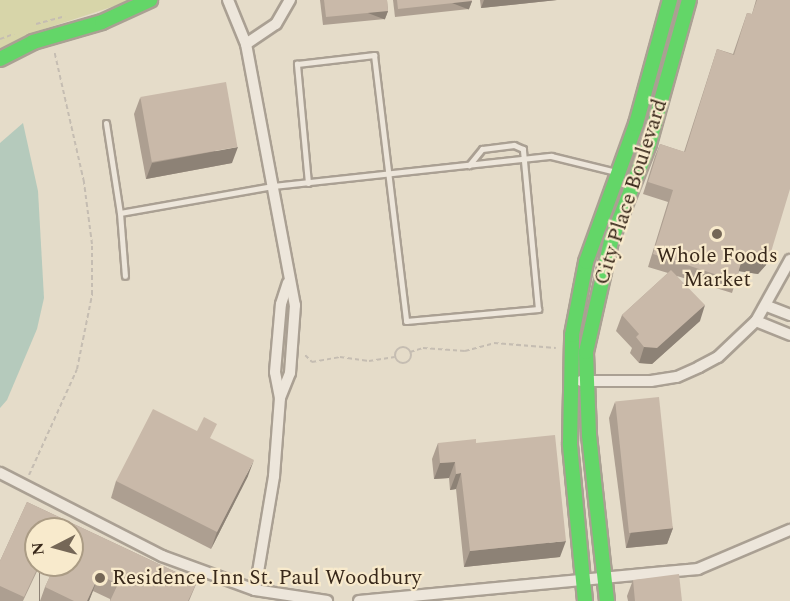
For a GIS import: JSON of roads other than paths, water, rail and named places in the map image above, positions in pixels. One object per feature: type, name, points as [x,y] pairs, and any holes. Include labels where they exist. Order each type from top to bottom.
[{"type":"street","points":[[0,59],[49,36],[102,22],[150,0]]},
{"type":"street","points":[[228,0],[246,44],[273,186],[288,283],[295,304],[290,373],[280,398]]},
{"type":"street","points":[[246,44],[276,24],[290,0]]},
{"type":"street","name":"City Place Boulevard","points":[[585,601],[570,444],[571,350],[586,262],[619,173],[670,0]]},
{"type":"street","name":"City Place Boulevard","points":[[606,601],[585,382],[586,352],[611,241],[649,144],[689,0]]},
{"type":"street","points":[[569,381],[677,377],[718,357],[756,321],[767,306],[790,260]]},
{"type":"street","points":[[255,590],[274,476],[280,398],[276,372],[281,304],[288,283]]},
{"type":"street","points":[[767,306],[790,315]]},
{"type":"street","points":[[756,321],[790,335]]},
{"type":"street","points":[[0,473],[162,556],[255,590],[327,601]]},
{"type":"street","points":[[359,601],[437,597],[583,579],[698,569],[790,530]]},
{"type":"lane","points":[[308,183],[297,64],[374,55],[406,321],[538,309],[526,159],[518,146],[496,147],[482,149],[469,165]]},
{"type":"lane","points":[[106,123],[120,213],[124,276]]},
{"type":"lane","points":[[120,213],[273,186],[551,156],[619,173]]},
{"type":"place","name":"Whole Foods Market","points":[[717,234]]},
{"type":"place","name":"Residence Inn St. Paul Woodbury","points":[[100,578]]}]
